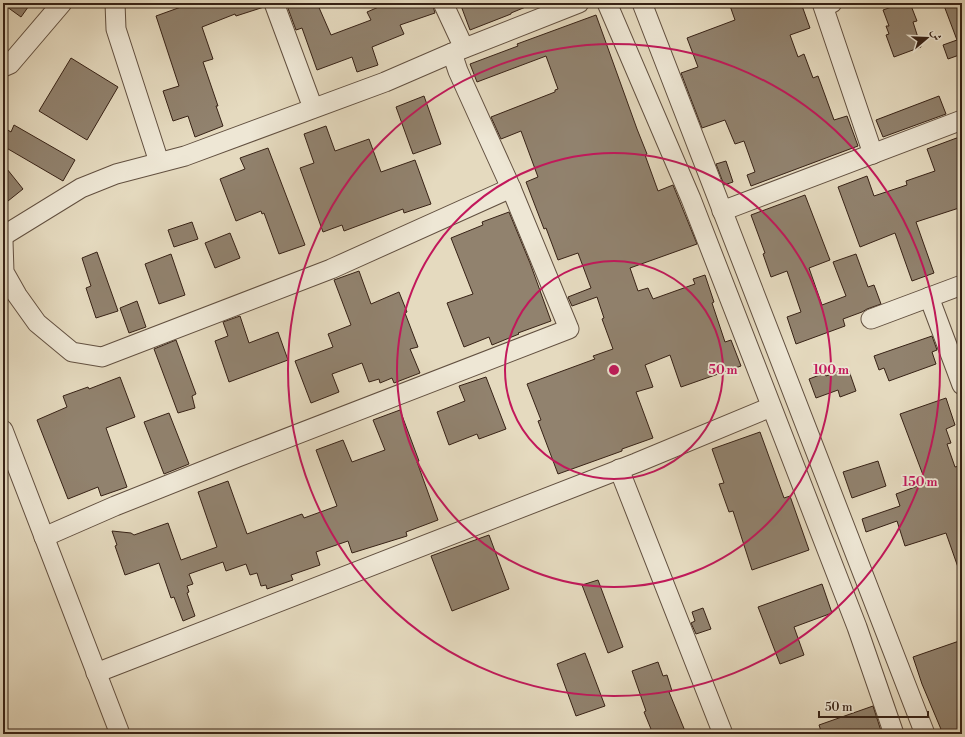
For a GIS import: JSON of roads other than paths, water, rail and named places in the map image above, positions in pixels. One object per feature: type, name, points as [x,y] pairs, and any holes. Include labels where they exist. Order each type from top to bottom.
[{"type":"street","points":[[3,67],[10,64],[62,3]]},
{"type":"street","points":[[115,3],[116,29],[159,162]]},
{"type":"street","points":[[274,3],[313,108]]},
{"type":"street","points":[[44,537],[115,506],[238,457],[569,329],[511,188],[458,71],[458,51],[443,3]]},
{"type":"street","points":[[3,236],[81,188],[116,174],[185,156],[386,82],[458,51],[579,3]]},
{"type":"street","points":[[607,3],[691,199],[857,627],[894,734]]},
{"type":"street","points":[[642,3],[926,734]]},
{"type":"street","points":[[825,4],[873,154]]},
{"type":"street","points":[[706,238],[725,218],[873,154],[962,120]]},
{"type":"street","points":[[3,241],[4,272],[17,295],[37,322],[72,352],[102,357],[331,269],[511,188]]},
{"type":"street","points":[[871,319],[962,286]]},
{"type":"street","points":[[929,298],[962,385]]},
{"type":"street","points":[[96,673],[619,469],[771,407]]},
{"type":"street","points":[[3,430],[120,734]]},
{"type":"street","points":[[619,469],[721,734]]}]
